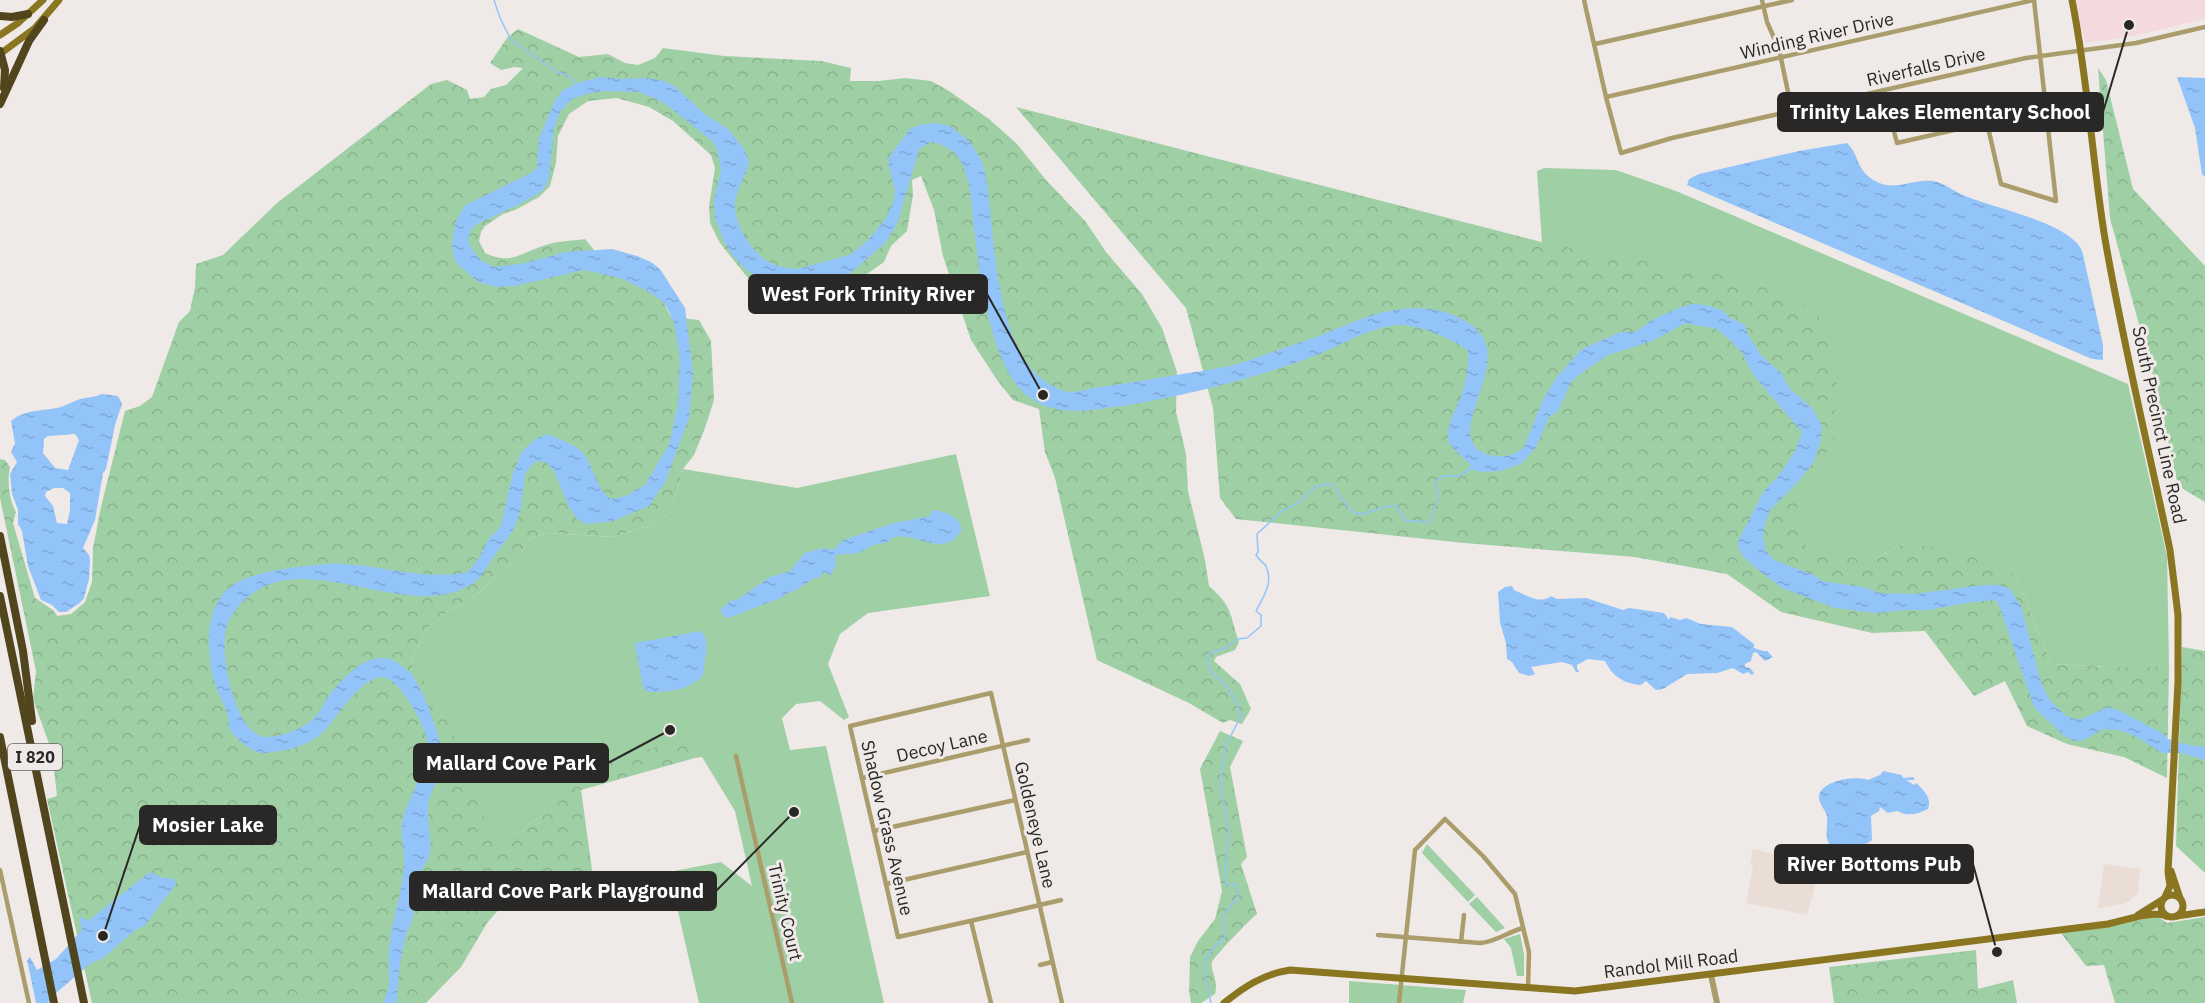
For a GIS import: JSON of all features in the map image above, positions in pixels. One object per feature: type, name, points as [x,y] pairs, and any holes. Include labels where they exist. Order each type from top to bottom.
[{"type":"highway","points":[[0,16],[12,17],[28,14]]},
{"type":"highway","points":[[0,104],[29,41],[44,20]]},
{"type":"highway","points":[[0,53],[5,73],[0,104]]},
{"type":"highway","points":[[0,536],[25,662],[35,757]]},
{"type":"highway","name":"I 820","points":[[0,596],[84,1003]]},
{"type":"highway","name":"I 820","points":[[0,737],[54,1003]]},
{"type":"main road","points":[[0,35],[43,0]]},
{"type":"main road","points":[[0,53],[20,41],[44,20],[59,0]]},
{"type":"main road","name":"South Precinct Line Road","points":[[2072,0],[2082,50],[2101,210],[2115,294],[2174,571],[2178,615],[2178,681],[2169,860],[2170,886],[2164,899]]},
{"type":"main road","name":"South Precinct Line Road","points":[[2169,860],[2182,901]]},
{"type":"main road","name":"Randol Mill Road","points":[[2129,920],[2174,895],[2191,908],[2205,911]]},
{"type":"main road","points":[[2164,899],[2160,907],[2166,916]]},
{"type":"main road","points":[[2177,916],[2182,911],[2182,901]]},
{"type":"main road","name":"Randol Mill Road","points":[[1225,1002],[1255,981],[1279,972],[1312,971],[1575,991],[2129,920],[2161,913],[2166,916],[2177,916],[2205,911]]},
{"type":"street","points":[[1584,0],[1606,98]]},
{"type":"street","points":[[1762,0],[1781,58],[1792,111]]},
{"type":"street","points":[[1595,44],[1792,0]]},
{"type":"street","points":[[1987,123],[2001,184],[2056,201],[2034,0]]},
{"type":"street","name":"Winding River Drive","points":[[1606,98],[2034,0]]},
{"type":"street","name":"Riverfalls Drive","points":[[1606,98],[1621,153],[1672,138],[1883,90],[2041,56],[2136,43],[2205,27]]},
{"type":"street","points":[[1883,90],[1897,143],[2046,109]]},
{"type":"street","name":"Goldeneye Lane","points":[[991,693],[1062,1003]]},
{"type":"street","name":"Shadow Grass Avenue","points":[[971,921],[898,937],[849,726],[991,693]]},
{"type":"street","name":"Decoy Lane","points":[[862,778],[1028,740]]},
{"type":"street","name":"Trinity Court","points":[[736,756],[792,1003]]},
{"type":"street","points":[[874,831],[1016,800]]},
{"type":"street","points":[[1399,1003],[1415,850],[1445,819],[1513,889],[1524,928],[1530,962],[1528,989]]},
{"type":"street","points":[[886,884],[1028,852]]},
{"type":"street","points":[[0,870],[29,1003]]},
{"type":"street","points":[[991,1003],[971,921],[1061,900]]},
{"type":"street","points":[[1461,942],[1464,915]]},
{"type":"street","points":[[1378,935],[1485,943],[1505,933],[1524,928]]},
{"type":"street","points":[[1040,965],[1053,962]]},
{"type":"street","points":[[1711,975],[1717,1003]]},
{"type":"shaded area","points":[[2075,0],[2205,0],[2205,19],[2133,36],[2085,43]]},
{"type":"shaded area","points":[[1753,849],[1809,862],[1815,887],[1807,915],[1746,903],[1753,865],[1750,864]]},
{"type":"shaded area","points":[[2104,864],[2140,869],[2138,894],[2126,903],[2098,909]]},
{"type":"green space","points":[[518,29],[579,57],[608,54],[625,63],[638,65],[655,58],[663,48],[724,56],[821,61],[851,68],[850,81],[905,78],[931,81],[989,119],[1017,144],[1046,180],[1086,222],[1106,252],[1142,294],[1162,328],[1177,372],[1176,412],[1186,454],[1188,491],[1209,586],[1226,605],[1239,642],[1235,650],[1216,657],[1214,661],[1240,684],[1251,709],[1242,724],[1230,720],[1223,723],[1189,703],[1097,660],[1055,478],[1045,452],[1039,409],[1013,400],[971,340],[943,256],[934,210],[921,176],[912,180],[913,195],[907,231],[891,246],[884,262],[857,281],[833,293],[787,298],[747,277],[720,243],[710,223],[709,206],[715,168],[711,155],[673,121],[649,107],[617,98],[588,101],[569,114],[558,136],[556,163],[550,186],[539,197],[503,214],[485,226],[479,241],[485,253],[508,258],[548,244],[585,239],[603,261],[660,293],[671,317],[699,320],[711,341],[714,400],[694,455],[683,469],[671,512],[652,525],[613,537],[549,533],[530,538],[520,555],[479,593],[440,617],[427,628],[410,663],[429,687],[454,736],[486,824],[485,839],[503,832],[519,834],[529,824],[550,812],[563,767],[691,740],[695,758],[581,790],[593,877],[508,899],[487,923],[461,967],[426,1003],[92,1003],[47,799],[57,796],[52,752],[33,699],[36,671],[0,498],[0,459],[5,460],[10,467],[9,490],[16,512],[13,523],[35,598],[53,610],[57,616],[71,614],[85,602],[92,582],[93,548],[125,411],[140,406],[152,397],[179,322],[190,311],[195,287],[196,264],[223,255],[277,203],[431,84],[447,80],[467,90],[470,99],[484,97],[491,89],[506,85],[523,68],[514,67],[501,70],[490,63],[507,38]]},
{"type":"green space","points":[[2098,68],[2106,80],[2133,189],[2205,266],[2205,502],[2178,486],[2153,376],[2110,218]]},
{"type":"green space","points":[[1016,107],[1549,244],[1714,273],[1778,291],[1818,313],[1837,375],[1834,438],[1824,458],[1795,498],[1807,550],[1836,558],[1876,558],[1904,543],[1976,554],[2017,577],[2051,664],[2169,667],[2167,778],[2124,757],[2067,744],[2027,726],[2005,681],[1974,696],[1925,631],[1872,633],[1781,612],[1727,574],[1635,557],[1464,543],[1236,519],[1220,498],[1213,408],[1186,308]]},
{"type":"green space","points":[[1544,168],[1616,170],[1676,191],[2128,384],[2167,556],[2169,667],[2051,664],[2017,577],[1904,543],[1876,558],[1836,558],[1807,551],[1794,498],[1824,458],[1549,244],[1542,243],[1537,171]]},
{"type":"green space","points":[[956,454],[990,596],[868,613],[840,634],[828,664],[849,717],[844,720],[820,701],[796,704],[782,718],[790,750],[826,746],[884,1003],[699,1003],[669,872],[721,862],[752,886],[735,811],[702,757],[695,758],[691,741],[564,767],[550,812],[529,824],[519,834],[503,833],[485,839],[457,747],[437,705],[410,663],[427,628],[440,617],[479,593],[520,555],[530,538],[549,533],[613,537],[652,525],[671,512],[683,469],[797,488]]},
{"type":"green space","points":[[2182,647],[2205,651],[2205,873],[2176,846]]},
{"type":"green space","points":[[1220,731],[1243,741],[1230,767],[1247,857],[1241,864],[1257,914],[1212,962],[1216,984],[1215,994],[1201,1003],[1191,1003],[1190,957],[1198,941],[1215,919],[1222,891],[1200,769]]},
{"type":"green space","points":[[1427,844],[1475,895],[1468,902],[1422,853]]},
{"type":"green space","points":[[1477,897],[1505,928],[1496,932],[1469,904]]},
{"type":"green space","points":[[2157,916],[2167,923],[2205,917],[2205,1003],[2115,1003],[2104,965],[2086,966],[2061,933]]},
{"type":"green space","points":[[1520,934],[1524,954],[1524,976],[1517,976],[1511,948],[1504,939]]},
{"type":"green space","points":[[1976,950],[1978,989],[2013,980],[2017,1003],[1834,1003],[1829,967]]},
{"type":"green space","points":[[1349,981],[1466,990],[1463,1003],[1349,1003]]},
{"type":"water","points":[[602,77],[661,80],[673,85],[706,115],[728,129],[744,149],[749,162],[735,202],[736,216],[742,232],[751,246],[765,260],[792,269],[850,255],[866,242],[885,220],[894,201],[895,190],[889,157],[910,129],[933,123],[950,126],[971,143],[982,162],[989,199],[996,264],[1011,330],[1024,358],[1043,380],[1068,392],[1212,370],[1247,361],[1388,311],[1414,308],[1433,310],[1458,317],[1480,333],[1486,345],[1488,358],[1472,416],[1471,439],[1475,447],[1482,452],[1490,455],[1508,455],[1524,447],[1543,400],[1556,378],[1582,349],[1621,332],[1636,332],[1652,320],[1692,304],[1722,310],[1730,318],[1745,325],[1748,335],[1762,356],[1781,373],[1789,388],[1812,408],[1822,426],[1820,444],[1813,463],[1770,510],[1765,523],[1763,538],[1766,551],[1774,560],[1814,575],[1822,581],[1863,587],[1880,593],[1914,594],[1984,585],[1999,585],[2010,589],[2021,606],[2041,682],[2049,699],[2065,715],[2074,719],[2082,719],[2107,707],[2118,710],[2162,733],[2168,739],[2205,747],[2205,760],[2182,753],[2162,753],[2135,736],[2119,730],[2103,729],[2084,740],[2075,741],[2064,736],[2034,707],[1999,605],[1995,600],[1929,610],[1877,613],[1835,608],[1782,588],[1757,569],[1743,556],[1738,547],[1739,539],[1763,493],[1783,470],[1795,451],[1802,432],[1755,377],[1742,353],[1717,329],[1686,323],[1652,341],[1608,355],[1571,382],[1558,411],[1549,417],[1536,447],[1521,464],[1500,471],[1482,472],[1471,469],[1466,473],[1471,465],[1449,444],[1449,426],[1462,394],[1468,351],[1434,333],[1405,325],[1377,329],[1294,363],[1248,378],[1177,396],[1093,410],[1075,411],[1053,408],[1031,399],[1024,393],[1002,358],[993,335],[982,285],[968,181],[960,160],[951,150],[931,142],[919,149],[897,224],[885,243],[845,278],[828,285],[807,287],[766,282],[748,271],[733,256],[715,218],[714,201],[721,170],[717,149],[711,140],[663,102],[639,92],[604,91],[572,99],[560,112],[554,128],[549,177],[541,192],[477,224],[471,229],[468,240],[473,251],[482,261],[494,267],[526,263],[566,252],[612,249],[637,256],[660,269],[685,308],[693,373],[689,418],[665,482],[649,506],[613,521],[587,524],[578,520],[569,507],[554,471],[546,462],[537,461],[525,474],[521,507],[511,534],[482,575],[472,584],[447,594],[420,596],[304,579],[277,582],[249,596],[241,603],[227,625],[225,652],[231,689],[244,721],[253,732],[264,737],[287,733],[308,723],[345,678],[372,659],[393,660],[409,672],[419,685],[429,708],[438,735],[442,759],[441,772],[430,795],[428,806],[430,853],[419,876],[413,917],[404,942],[396,1003],[383,1003],[389,985],[390,941],[403,876],[403,818],[423,771],[428,752],[423,727],[399,688],[386,678],[378,678],[360,688],[324,731],[314,739],[284,750],[264,753],[254,751],[240,741],[229,728],[228,716],[216,686],[210,658],[211,619],[215,607],[229,588],[258,574],[336,564],[436,575],[468,572],[488,540],[501,526],[512,476],[521,453],[534,440],[547,434],[581,451],[601,489],[611,499],[626,496],[645,485],[669,445],[678,404],[680,358],[674,323],[667,307],[646,290],[620,278],[584,270],[514,286],[497,287],[478,282],[455,260],[452,245],[455,224],[464,206],[537,168],[539,138],[555,101],[563,90],[580,82]]},
{"type":"water","points":[[2177,77],[2205,78],[2205,177],[2202,174],[2195,128]]},
{"type":"water","points":[[1847,143],[1861,168],[1877,182],[1897,185],[1925,181],[1936,182],[1965,196],[2053,227],[2076,242],[2084,257],[2103,345],[2103,360],[2092,359],[1687,185],[1689,179],[1699,174],[1799,151]]},
{"type":"water","points":[[99,395],[118,396],[122,404],[106,469],[103,473],[95,520],[83,548],[90,560],[89,579],[84,598],[66,612],[59,612],[52,605],[41,600],[28,566],[22,531],[18,524],[18,510],[12,494],[10,474],[17,462],[11,452],[15,443],[11,421],[22,414],[61,407]],"holes":[[[75,434],[79,440],[68,470],[55,468],[43,453],[44,439],[48,436]],[[54,488],[63,488],[70,493],[67,524],[57,523],[53,506],[45,496],[46,492]]]},
{"type":"water","points":[[936,510],[955,518],[962,529],[948,543],[940,544],[914,538],[895,537],[888,542],[876,544],[858,553],[835,556],[836,565],[830,576],[824,572],[820,578],[816,577],[783,597],[731,617],[726,618],[722,614],[721,609],[732,600],[737,600],[770,577],[790,571],[805,553],[824,548],[834,550],[843,540],[894,523],[930,516],[932,511]]},
{"type":"water","points":[[1512,586],[1514,590],[1542,600],[1551,596],[1557,599],[1586,598],[1623,610],[1629,608],[1664,613],[1669,620],[1670,617],[1680,620],[1686,618],[1701,624],[1732,627],[1754,644],[1754,648],[1767,651],[1773,657],[1765,661],[1756,652],[1753,653],[1751,661],[1745,664],[1745,667],[1750,668],[1754,673],[1752,675],[1748,672],[1743,674],[1733,668],[1717,673],[1687,674],[1663,689],[1656,690],[1646,681],[1641,685],[1619,678],[1605,661],[1588,659],[1577,665],[1579,672],[1576,672],[1572,665],[1562,662],[1531,667],[1535,674],[1529,676],[1519,673],[1512,662],[1507,659],[1506,643],[1500,623],[1498,592],[1505,587]]},
{"type":"water","points":[[701,631],[706,638],[703,675],[678,690],[648,692],[643,688],[635,643]]},
{"type":"water","points":[[1883,771],[1902,775],[1903,778],[1914,777],[1914,780],[1906,780],[1914,785],[1916,783],[1924,791],[1929,801],[1928,809],[1909,814],[1897,811],[1888,813],[1880,807],[1879,811],[1871,816],[1872,840],[1857,846],[1830,845],[1827,835],[1827,817],[1819,799],[1821,791],[1826,786],[1840,780],[1856,778],[1868,780],[1880,775]]},
{"type":"water","points":[[150,872],[160,877],[174,879],[176,884],[145,925],[134,931],[102,959],[91,963],[55,994],[48,1003],[36,1003],[27,960],[30,957],[37,970],[56,959],[82,930],[79,916],[88,921]]},
{"type":"waterway","points":[[494,0],[511,40],[557,72],[567,75],[578,85]]},
{"type":"waterway","points":[[1211,1003],[1204,970],[1205,963],[1213,949],[1225,937],[1224,917],[1238,895],[1235,884],[1226,884],[1225,869],[1229,831],[1221,793],[1221,776],[1226,745],[1241,716],[1233,696],[1213,674],[1207,660],[1209,654],[1225,648],[1237,639],[1247,638],[1261,626],[1261,615],[1256,611],[1267,590],[1269,578],[1266,566],[1256,555],[1258,552],[1257,534],[1282,511],[1299,502],[1315,487],[1325,484],[1332,485],[1347,506],[1359,514],[1396,506],[1406,521],[1426,523],[1433,518],[1437,500],[1435,481],[1444,476],[1459,476],[1473,468]]},
{"type":"place","name":"Trinity Lakes Elementary School","points":[[2129,25]]},
{"type":"place","name":"West Fork Trinity River","points":[[1043,395]]},
{"type":"place","name":"Mallard Cove Park","points":[[670,730]]},
{"type":"place","name":"Mallard Cove Park Playground","points":[[794,812]]},
{"type":"place","name":"Mosier Lake","points":[[103,936]]},
{"type":"place","name":"River Bottoms Pub","points":[[1997,952]]}]
